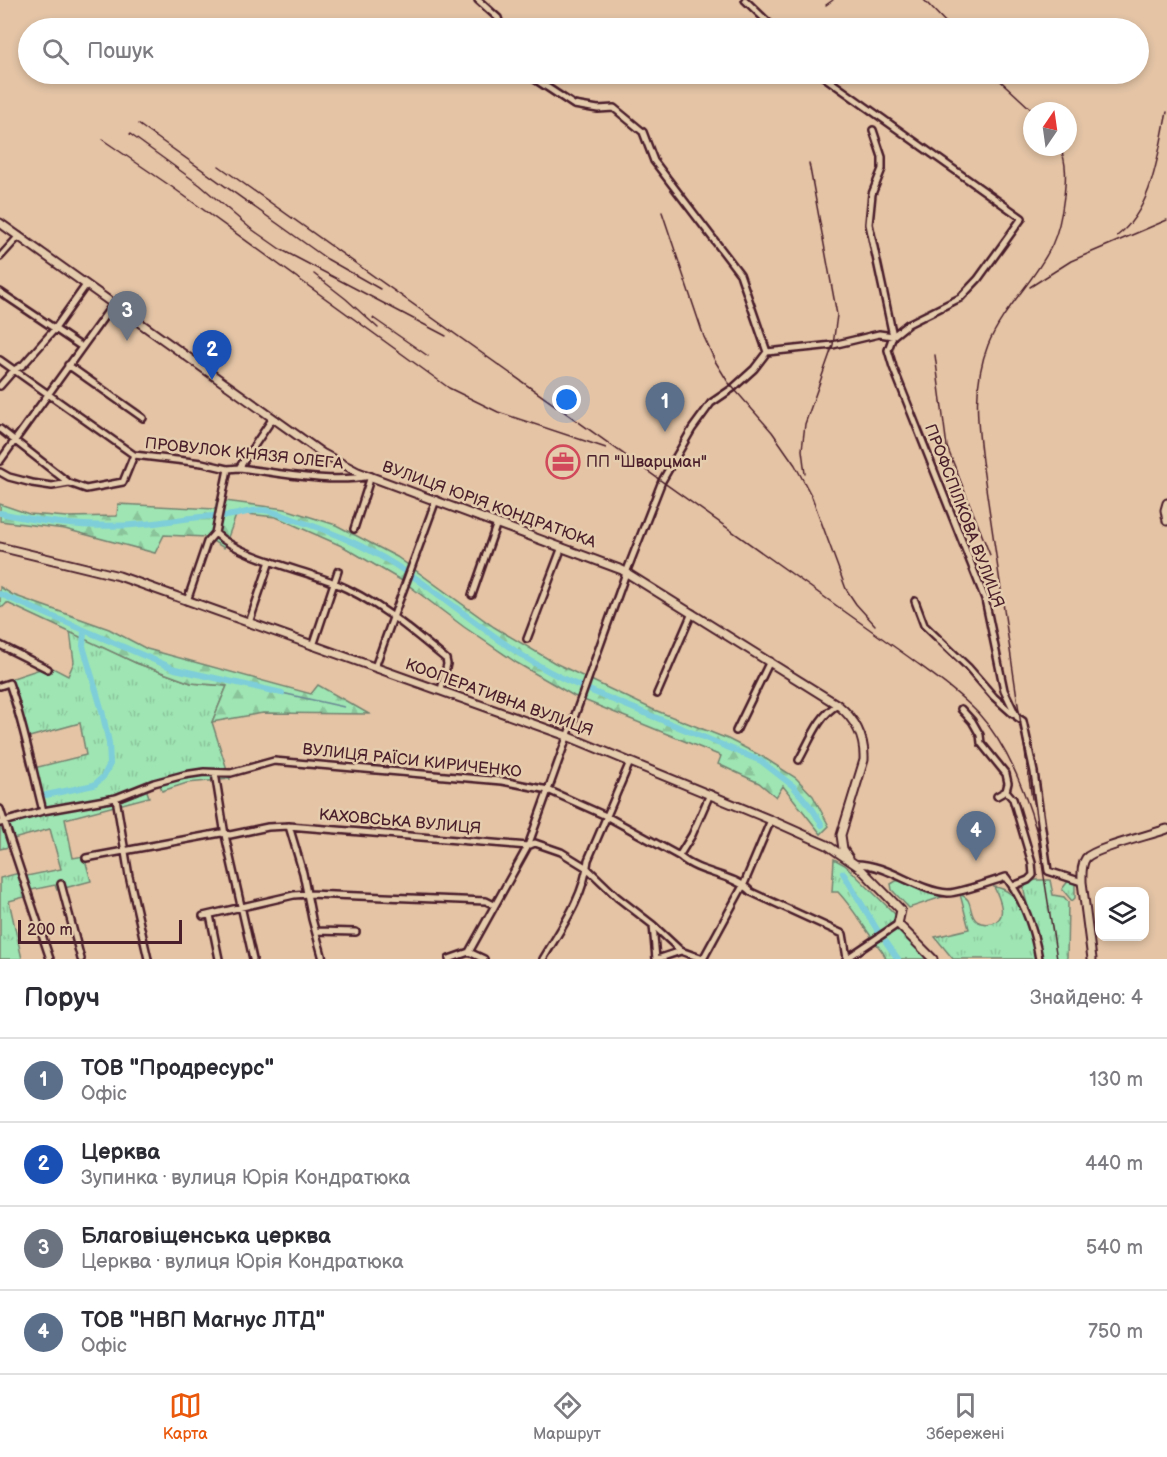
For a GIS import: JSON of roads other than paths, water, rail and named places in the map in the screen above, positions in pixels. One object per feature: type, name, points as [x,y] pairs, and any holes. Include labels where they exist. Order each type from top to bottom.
[{"type":"street","points":[[478,0],[498,18]]},
{"type":"street","points":[[745,0],[764,18]]},
{"type":"street","points":[[542,84],[574,105],[598,109],[614,108],[643,132],[654,161],[740,274],[767,352]]},
{"type":"street","points":[[449,959],[469,952],[528,846],[626,573],[662,481],[692,429],[711,403],[740,382],[767,352],[833,345],[879,334],[893,336],[908,324],[960,298],[978,279],[1022,218],[834,84]]},
{"type":"street","name":"ПРОФСПІЛКОВА ВУЛИЦЯ","points":[[873,130],[882,156],[882,169],[872,194],[869,224],[893,336],[888,350],[985,599],[1004,690],[1017,717],[1023,721],[1034,772],[1048,871],[1082,882]]},
{"type":"street","name":"ВУЛИЦЯ ЮРІЯ КОНДРАТЮКА","points":[[0,223],[322,453],[357,472],[562,547],[626,573],[838,705],[850,715],[859,729],[864,752],[864,760],[841,835]]},
{"type":"street","points":[[0,257],[19,236]]},
{"type":"street","points":[[0,386],[14,370],[23,365],[54,330],[86,285]]},
{"type":"street","points":[[0,292],[82,347]]},
{"type":"street","points":[[0,461],[114,303]]},
{"type":"street","name":"ПРОВУЛОК КНЯЗЯ ОЛЕГА","points":[[0,360],[134,455],[202,463],[228,469],[239,468],[334,479],[371,476]]},
{"type":"street","points":[[68,365],[143,418]]},
{"type":"street","points":[[239,468],[273,418]]},
{"type":"street","points":[[0,429],[69,483],[86,489],[123,482],[134,455]]},
{"type":"street","points":[[187,601],[207,542],[215,533],[228,469]]},
{"type":"street","points":[[0,472],[9,477],[32,483],[52,486],[69,483]]},
{"type":"street","points":[[354,529],[371,476]]},
{"type":"street","points":[[375,668],[436,500]]},
{"type":"street","points":[[1167,503],[1165,510],[1167,521]]},
{"type":"street","points":[[472,595],[497,523]]},
{"type":"street","points":[[215,533],[224,541],[270,561],[334,583],[394,615],[446,659],[441,690]]},
{"type":"street","points":[[527,639],[562,547]]},
{"type":"street","name":"КООПЕРАТИВНА ВУЛИЦЯ","points":[[0,548],[119,576],[567,736],[771,820],[827,845],[856,864],[901,910],[898,924],[933,959]]},
{"type":"street","points":[[249,623],[270,561]]},
{"type":"street","points":[[313,646],[338,571]]},
{"type":"street","points":[[915,601],[924,625],[968,667],[994,697],[1017,717]]},
{"type":"street","points":[[657,694],[692,613]]},
{"type":"street","points":[[0,645],[48,669]]},
{"type":"street","points":[[736,731],[770,661]]},
{"type":"street","points":[[0,686],[9,683],[21,717],[43,811]]},
{"type":"street","points":[[799,760],[825,716],[838,705]]},
{"type":"street","points":[[961,709],[972,721],[980,735],[981,743],[1006,774],[1008,783],[1006,791],[997,796]]},
{"type":"street","name":"ВУЛИЦЯ РАЇСИ КИРИЧЕНКО","points":[[2,823],[43,811],[116,798],[154,783],[184,775],[204,772],[231,773],[274,761],[502,781],[548,790],[606,816],[679,856],[687,863],[711,874],[744,884],[751,892],[843,934],[846,958]]},
{"type":"street","points":[[543,959],[576,904],[586,876],[588,860],[630,762]]},
{"type":"street","points":[[215,773],[225,835],[253,959]]},
{"type":"street","points":[[1006,791],[1013,799],[1032,862],[1033,875],[1028,880],[1013,886]]},
{"type":"street","points":[[679,856],[692,835],[710,794]]},
{"type":"street","points":[[116,798],[148,959]]},
{"type":"street","points":[[0,809],[2,823],[50,959]]},
{"type":"street","points":[[653,925],[656,959],[681,951],[703,959],[744,884],[771,820]]},
{"type":"street","points":[[290,826],[323,959]]},
{"type":"street","name":"КАХОВСЬКА ВУЛИЦЯ","points":[[86,858],[221,833],[225,835],[268,827],[290,826],[528,846],[535,843],[561,852],[587,868],[617,897],[653,925],[681,951]]},
{"type":"street","points":[[1092,959],[1082,882],[1083,864],[1093,853],[1167,829]]},
{"type":"street","points":[[827,845],[841,835],[843,849],[849,858]]},
{"type":"street","points":[[856,864],[868,864],[949,893],[1006,877],[1028,914],[1039,959]]},
{"type":"street","points":[[61,884],[81,959]]},
{"type":"street","points":[[219,959],[207,916],[294,895],[486,901],[494,905]]},
{"type":"street","points":[[846,958],[898,924]]},
{"type":"street","points":[[316,930],[356,932]]},
{"type":"street","points":[[469,952],[484,959]]},
{"type":"waterway","points":[[225,516],[257,510],[273,512],[351,541],[406,572]]},
{"type":"waterway","points":[[0,513],[35,520],[109,526],[214,516]]},
{"type":"waterway","points":[[414,577],[515,651],[557,676],[580,686]]},
{"type":"waterway","points":[[0,594],[175,669],[282,693]]},
{"type":"waterway","points":[[46,795],[94,785],[103,777],[110,764],[109,743],[102,711],[83,646],[84,631]]},
{"type":"waterway","points":[[589,690],[761,761],[793,786],[822,825]]},
{"type":"waterway","points":[[282,693],[344,707]]},
{"type":"waterway","points":[[843,873],[879,933]]},
{"type":"waterway","points":[[886,942],[898,959]]},
{"type":"railway","points":[[826,5],[833,0]]},
{"type":"railway","points":[[924,0],[941,18]]},
{"type":"railway","points":[[1004,84],[1023,102]]},
{"type":"railway","points":[[1117,236],[1129,225],[1146,196],[1157,162],[1167,112]]},
{"type":"railway","points":[[138,124],[327,259],[380,289]]},
{"type":"railway","points":[[130,134],[200,185],[250,228],[280,249],[446,336]]},
{"type":"railway","points":[[103,140],[172,187],[449,388],[498,412],[606,448]]},
{"type":"railway","points":[[1032,799],[982,461],[978,388],[983,359],[994,332],[1037,271],[1057,233],[1065,190],[1063,156]]},
{"type":"railway","points":[[805,474],[802,450],[805,424],[833,345],[837,315],[809,163]]},
{"type":"railway","points":[[219,166],[954,691],[989,726],[1007,754],[1021,785],[1037,833]]},
{"type":"railway","points":[[662,212],[704,337],[715,361],[728,382],[772,432],[795,465],[812,497],[846,589],[875,625]]},
{"type":"railway","points":[[1030,287],[1071,261],[1167,220]]},
{"type":"railway","points":[[314,274],[378,328]]},
{"type":"railway","points":[[373,318],[428,356]]},
{"type":"railway","points":[[935,355],[947,447],[990,555]]},
{"type":"railway","points":[[1036,826],[1057,959]]},
{"type":"place","name":"Благовіщенська церква","points":[[127,341]]},
{"type":"place","name":"Церква","points":[[212,380]]},
{"type":"place","name":"ТОВ \"Продресурс\"","points":[[665,432]]},
{"type":"place","name":"ПП \"Шварцман\"","points":[[563,462]]},
{"type":"place","name":"ТОВ \"НВП Магнус ЛТД\"","points":[[976,861]]}]
